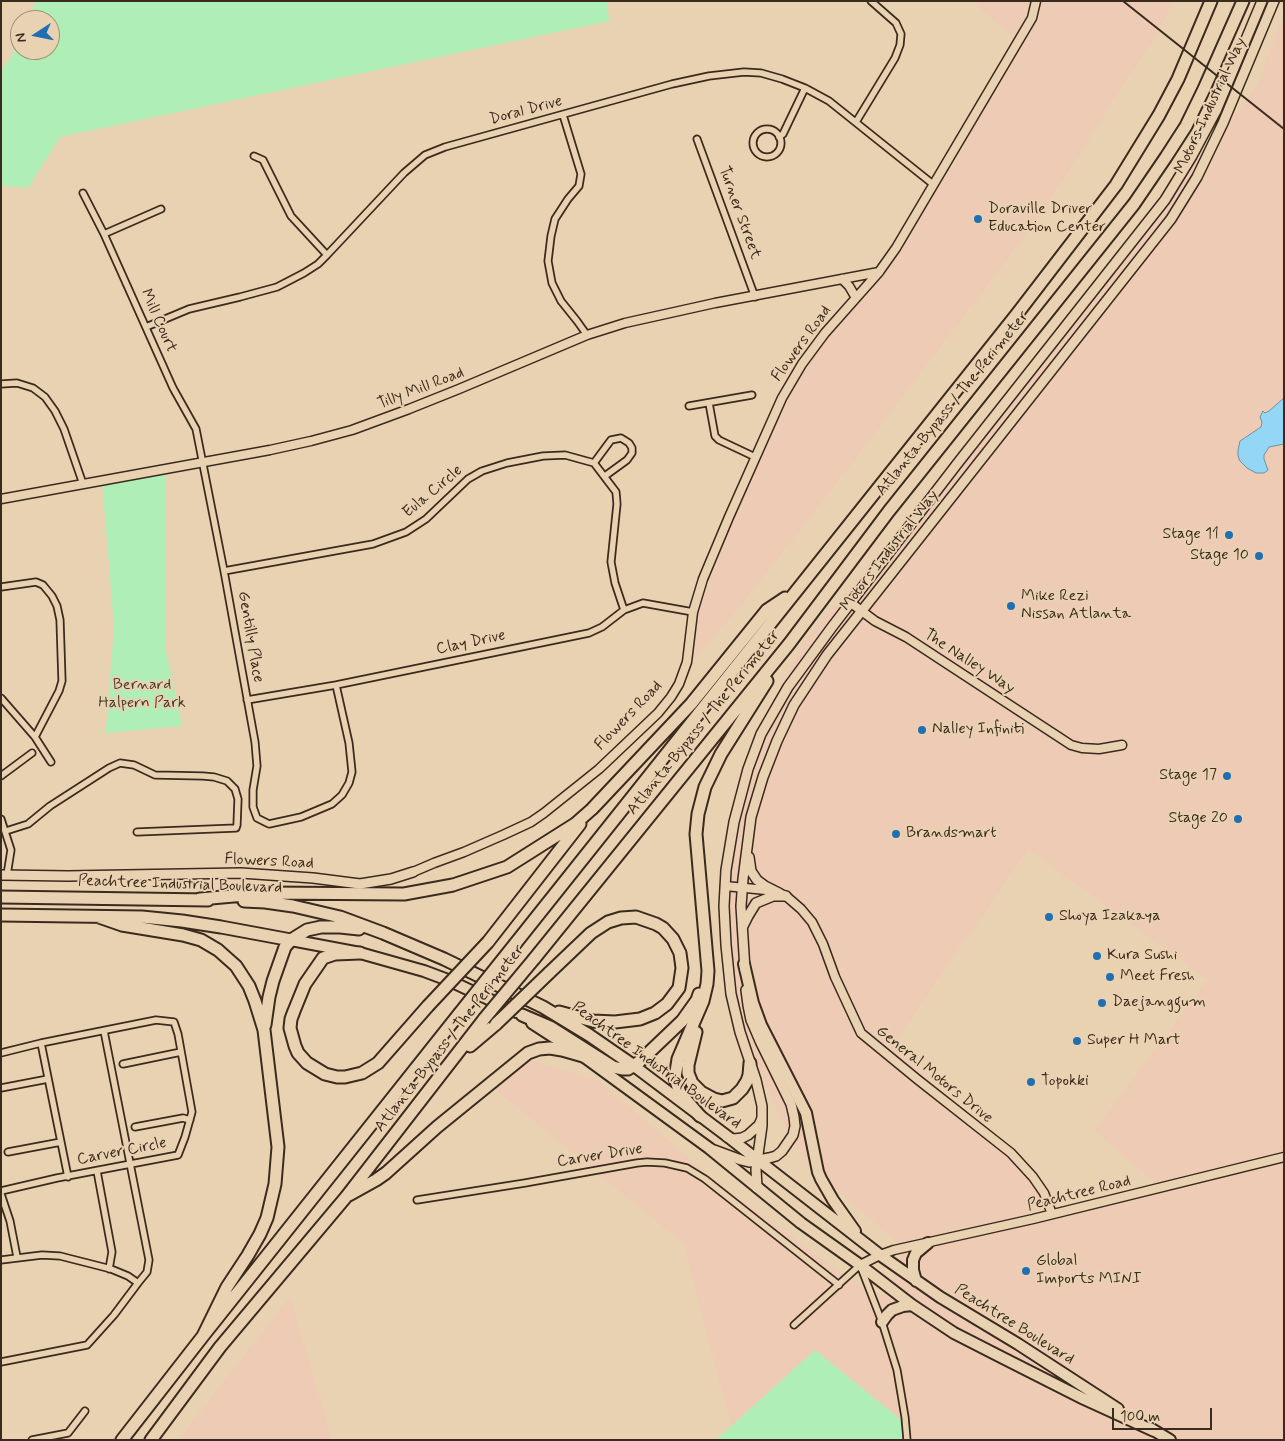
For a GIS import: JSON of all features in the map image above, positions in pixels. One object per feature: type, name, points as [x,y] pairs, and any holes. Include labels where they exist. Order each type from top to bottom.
[{"type":"highway","name":"Atlanta Bypass / The Perimeter","points":[[122,1440],[793,593],[1017,314],[1116,185],[1159,116],[1178,79],[1211,1]]},
{"type":"highway","name":"Atlanta Bypass / The Perimeter","points":[[151,1440],[220,1347],[346,1197],[484,1019],[789,644],[888,511],[1139,196],[1186,126],[1243,1]]},
{"type":"highway","points":[[200,899],[267,893],[404,894],[453,885],[507,867],[575,824],[592,809],[691,704],[767,610],[793,593]]},
{"type":"highway","points":[[750,1063],[749,1075],[742,1089],[738,1095],[729,1100],[714,1099],[701,1092],[692,1084],[688,1073],[688,1064],[704,1001],[708,971],[696,834],[698,814],[705,788],[720,754],[741,724],[789,644]]},
{"type":"highway","points":[[360,953],[335,954],[323,958],[305,984],[291,1019],[290,1028],[298,1053],[307,1064],[325,1074],[337,1077],[362,1073],[378,1063],[488,942],[592,809]]},
{"type":"highway","name":"Peachtree Industrial Boulevard","points":[[1,897],[200,899],[265,902],[293,906],[340,918],[383,933],[444,958],[543,1007],[589,1035],[634,1066],[727,1136],[861,1240]]},
{"type":"highway","name":"Peachtree Industrial Boulevard","points":[[1,915],[142,917],[182,921],[220,926],[360,953],[424,970],[522,1015],[583,1056],[709,1148],[757,1188],[860,1266]]},
{"type":"highway","points":[[98,917],[122,925],[202,940],[218,950],[236,966],[249,986],[264,1030],[278,1147],[274,1192],[267,1218],[260,1234],[227,1287],[203,1336]]},
{"type":"highway","points":[[453,1059],[496,1024],[582,940],[601,926],[629,917],[649,920],[668,933],[677,946],[682,960],[678,988],[672,1000],[655,1013],[640,1019],[622,1022],[593,1021],[543,1007]]},
{"type":"highway","points":[[264,1030],[273,981],[285,948],[290,940],[307,930],[321,927],[352,928],[383,933]]},
{"type":"highway","points":[[522,1015],[550,1027],[613,1067],[622,1069],[634,1066],[682,1021],[697,1000],[704,977],[705,947]]},
{"type":"highway","points":[[744,964],[761,1025],[806,1113],[821,1180],[832,1200],[861,1240]]},
{"type":"highway","points":[[700,1116],[680,1093],[674,1078],[678,1059],[704,1001]]},
{"type":"highway","points":[[346,1197],[386,1173],[437,1126],[528,1053],[550,1048],[583,1056]]},
{"type":"highway","name":"Peachtree Boulevard","points":[[861,1240],[940,1297],[1170,1440]]},
{"type":"highway","points":[[916,1280],[913,1260],[916,1253],[928,1243]]},
{"type":"highway","name":"Peachtree Boulevard","points":[[860,1266],[912,1305],[954,1332],[1084,1399],[1154,1431]]},
{"type":"highway","points":[[882,1322],[892,1310],[912,1305]]},
{"type":"main road","name":"Motors Industrial Way","points":[[757,1188],[756,1160],[763,1115],[760,1097],[737,1021],[730,985],[724,906],[726,870],[734,822],[748,769],[761,734],[788,687],[851,603],[957,464],[1165,200],[1192,156],[1216,111],[1262,1]]},
{"type":"main road","name":"Motors Industrial Way","points":[[709,1148],[749,1162],[776,1156],[782,1151],[795,1126],[791,1104],[751,1020],[744,964],[740,906],[751,817],[777,741],[794,705],[827,655],[1171,219],[1197,177],[1223,123],[1274,1]]},
{"type":"main road","points":[[747,847],[751,871],[765,886],[782,894]]},
{"type":"main road","name":"Flowers Road","points":[[4,875],[68,876],[241,873],[313,878],[360,884],[391,879],[413,872]]},
{"type":"main road","points":[[742,928],[756,903],[782,894]]},
{"type":"main road","points":[[727,1136],[734,1139],[748,1135],[758,1125],[763,1115]]},
{"type":"street","points":[[856,122],[895,58],[900,45],[901,34],[896,23],[871,1]]},
{"type":"street","name":"Flowers Road","points":[[413,872],[531,822],[599,769],[658,713],[675,691],[687,662],[693,612],[703,579],[782,398],[802,364],[825,333],[879,272],[905,233],[1032,18],[1036,1]]},
{"type":"street","name":"Doral Drive","points":[[146,327],[190,309],[277,287],[304,273],[318,264],[404,173],[426,155],[445,147],[672,84],[709,76],[744,72],[761,73],[805,88],[829,101],[934,185]]},
{"type":"street","points":[[780,137],[771,129],[760,130],[753,138],[752,144],[757,154],[762,157],[767,158],[777,153],[780,148],[780,137],[805,88]]},
{"type":"street","points":[[563,115],[581,174],[579,186],[555,219],[548,261],[552,283],[561,301],[587,335]]},
{"type":"street","name":"Turner Street","points":[[697,140],[755,296]]},
{"type":"street","points":[[254,156],[264,160],[291,216],[327,255]]},
{"type":"street","name":"Mill Court","points":[[83,192],[174,388],[196,429],[203,462]]},
{"type":"street","points":[[104,234],[161,209]]},
{"type":"street","name":"Tilly Mill Road","points":[[1,499],[311,442],[352,430],[459,390],[587,335],[625,323],[879,272]]},
{"type":"street","points":[[842,279],[850,286],[856,298]]},
{"type":"street","points":[[1,384],[17,383],[32,388],[45,397],[64,428],[83,484]]},
{"type":"street","points":[[689,406],[752,395]]},
{"type":"street","points":[[709,403],[715,436],[718,440],[755,457]]},
{"type":"street","points":[[605,476],[627,460],[632,453],[629,443],[621,438],[611,440],[594,463],[616,492],[617,504],[611,562],[615,583],[624,610]]},
{"type":"street","name":"Eula Circle","points":[[224,571],[373,544],[406,532],[426,519],[468,479],[482,471],[507,462],[543,456],[565,455],[594,463]]},
{"type":"street","name":"Gentilly Place","points":[[203,462],[255,742],[257,766],[253,790],[253,807],[257,818],[269,824],[301,817],[332,804],[342,795],[349,783],[352,772],[349,743],[336,685]]},
{"type":"street","points":[[1,587],[36,582],[43,585],[57,606],[60,620],[62,681],[59,691],[35,737]]},
{"type":"street","name":"Clay Drive","points":[[248,700],[336,685],[589,633],[602,627],[624,610],[643,603],[693,612]]},
{"type":"street","name":"The Nalley Way","points":[[851,603],[861,612],[913,642],[1071,745],[1098,749],[1122,745]]},
{"type":"street","points":[[1,698],[35,737],[51,762]]},
{"type":"street","points":[[1,776],[32,753]]},
{"type":"street","points":[[6,831],[28,824],[57,801],[108,768],[120,763],[134,765],[155,775],[203,776],[227,780],[235,789],[238,799],[236,828],[137,832]]},
{"type":"street","points":[[1,819],[11,850],[4,875]]},
{"type":"street","points":[[725,886],[782,894]]},
{"type":"street","name":"General Motors Drive","points":[[782,894],[801,909],[812,922],[861,1033],[1011,1153],[1033,1177],[1044,1193],[1052,1214]]},
{"type":"street","name":"Carver Circle","points":[[1,1053],[156,1020],[174,1022],[178,1034],[192,1112],[178,1154],[1,1192]]},
{"type":"street","points":[[1,1362],[87,1345],[114,1315],[147,1272],[149,1260],[104,1031]]},
{"type":"street","points":[[41,1043],[68,1177]]},
{"type":"street","points":[[123,1064],[181,1052]]},
{"type":"street","points":[[1,1088],[48,1079]]},
{"type":"street","points":[[135,1127],[183,1118],[190,1120]]},
{"type":"street","points":[[8,1152],[61,1142]]},
{"type":"street","name":"Peachtree Road","points":[[860,1266],[894,1250],[1052,1214],[1284,1157]]},
{"type":"street","name":"Carver Drive","points":[[417,1200],[647,1162],[673,1164],[687,1168],[705,1179],[839,1285]]},
{"type":"street","points":[[97,1171],[112,1252],[109,1269]]},
{"type":"street","points":[[1,1192],[10,1221],[17,1257]]},
{"type":"street","points":[[1,1260],[42,1255],[60,1256],[109,1269],[128,1276],[138,1283]]},
{"type":"street","points":[[794,1325],[860,1266],[882,1322],[897,1370],[908,1440]]},
{"type":"street","points":[[32,1440],[68,1434],[85,1411]]},
{"type":"shaded area","points":[[972,1],[1174,1],[1157,33],[1037,220],[843,475],[730,619],[693,660],[695,619],[774,416],[822,331],[886,265],[957,160],[1017,41]]},
{"type":"shaded area","points":[[1284,15],[1284,1440],[911,1440],[911,1428],[815,1350],[731,1426],[684,1244],[485,1081],[530,1060],[599,1081],[718,1183],[879,1300],[899,1270],[902,1246],[819,1175],[788,1134],[747,1041],[727,975],[719,874],[753,738],[806,639],[958,461],[1095,281],[1240,109],[1258,83]],"holes":[[[1028,849],[1208,980],[1094,1130],[1157,1185],[1063,1208],[893,1045]]]},
{"type":"shaded area","points":[[290,1297],[332,1440],[178,1440]]},
{"type":"green space","points":[[36,1],[607,1],[609,21],[60,137],[28,188],[1,186],[1,71],[10,58],[10,60],[60,60],[60,10],[32,10]]},
{"type":"green space","name":"Bernard Halpern Park","points":[[165,469],[165,646],[182,726],[104,733],[106,730],[114,627],[102,481]]},
{"type":"green space","points":[[815,1350],[911,1428],[911,1440],[716,1440]]},
{"type":"water","points":[[1284,398],[1284,444],[1269,447],[1264,455],[1268,470],[1264,473],[1256,473],[1240,461],[1238,450],[1240,441],[1261,427],[1260,417],[1263,411],[1265,413],[1269,411]]},
{"type":"railway","points":[[1123,1],[1284,129]]},
{"type":"place","name":"Doraville Driver Education Center","points":[[978,219]]},
{"type":"place","name":"Stage 11","points":[[1229,535]]},
{"type":"place","name":"Stage 10","points":[[1259,556]]},
{"type":"place","name":"Mike Rezi Nissan Atlanta","points":[[1011,606]]},
{"type":"place","name":"Nalley Infiniti","points":[[922,730]]},
{"type":"place","name":"Stage 17","points":[[1227,776]]},
{"type":"place","name":"Stage 20","points":[[1238,819]]},
{"type":"place","name":"Brandsmart","points":[[896,834]]},
{"type":"place","name":"Shoya Izakaya","points":[[1049,917]]},
{"type":"place","name":"Kura Sushi","points":[[1097,956]]},
{"type":"place","name":"Meet Fresh","points":[[1110,977]]},
{"type":"place","name":"Daejanggum","points":[[1102,1003]]},
{"type":"place","name":"Super H Mart","points":[[1077,1041]]},
{"type":"place","name":"Topokki","points":[[1031,1082]]},
{"type":"place","name":"Global Imports MINI","points":[[1026,1271]]}]
